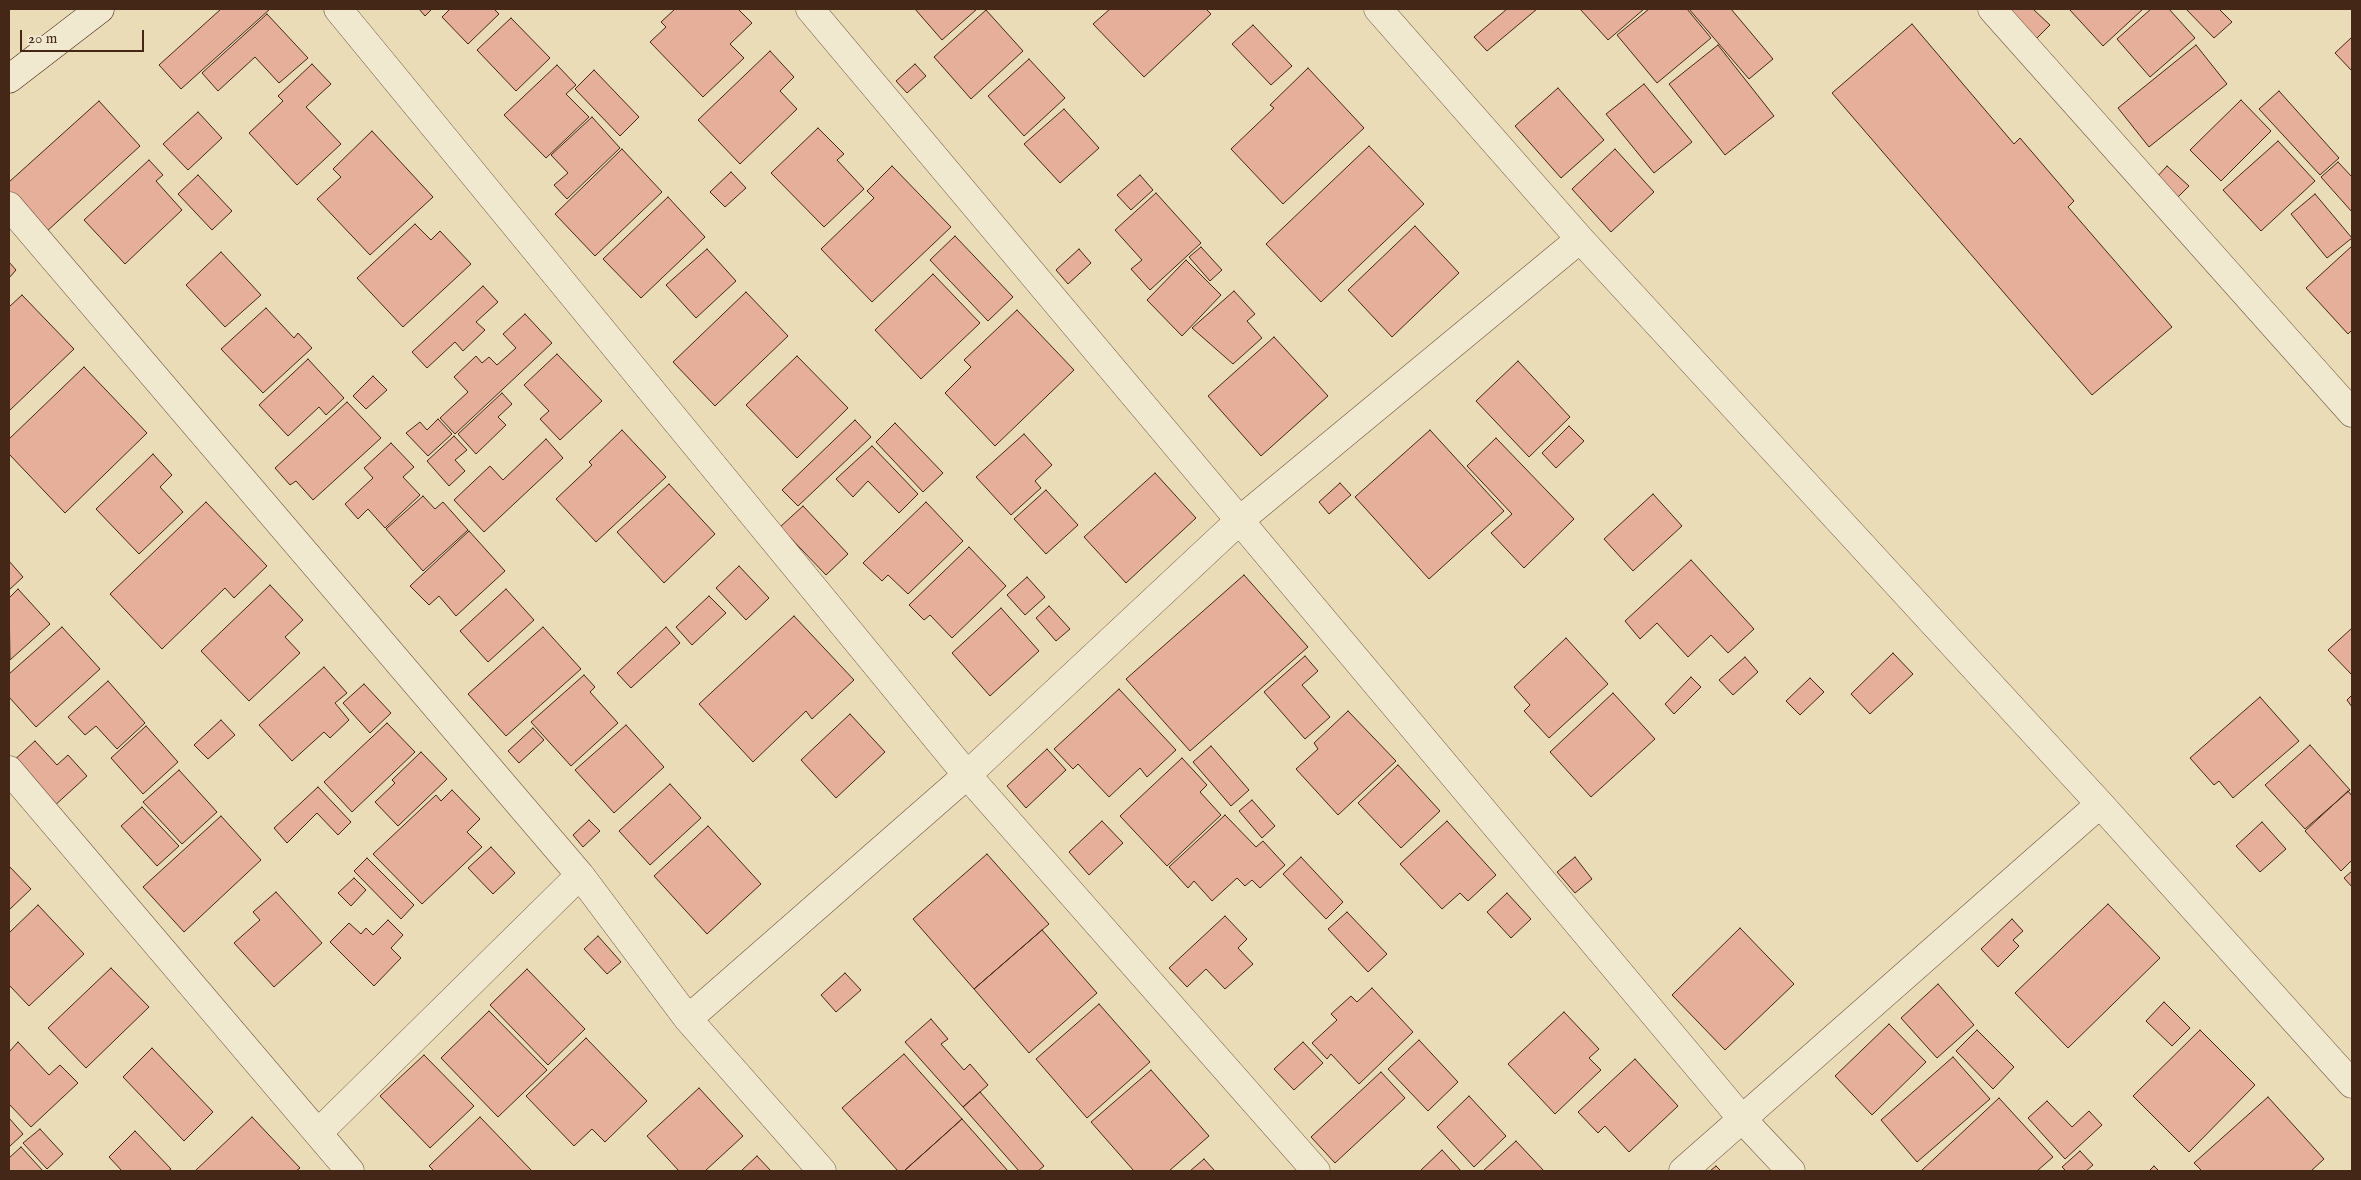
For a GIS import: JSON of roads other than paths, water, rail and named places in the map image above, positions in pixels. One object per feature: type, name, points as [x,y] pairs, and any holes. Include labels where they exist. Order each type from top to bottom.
[{"type":"street","points":[[9,78],[100,9]]},
{"type":"street","points":[[338,9],[967,775],[1316,1171]]},
{"type":"street","points":[[810,9],[1743,1120],[1791,1171]]},
{"type":"street","points":[[1378,9],[1580,239],[2100,804],[2352,1084]]},
{"type":"street","points":[[1992,9],[2352,414]]},
{"type":"street","points":[[9,206],[580,875],[688,1019],[822,1171]]},
{"type":"street","points":[[688,1019],[967,775],[1240,520],[1580,239]]},
{"type":"street","points":[[9,770],[350,1171]]},
{"type":"street","points":[[1683,1171],[2100,804]]},
{"type":"street","points":[[318,1134],[580,875]]}]
